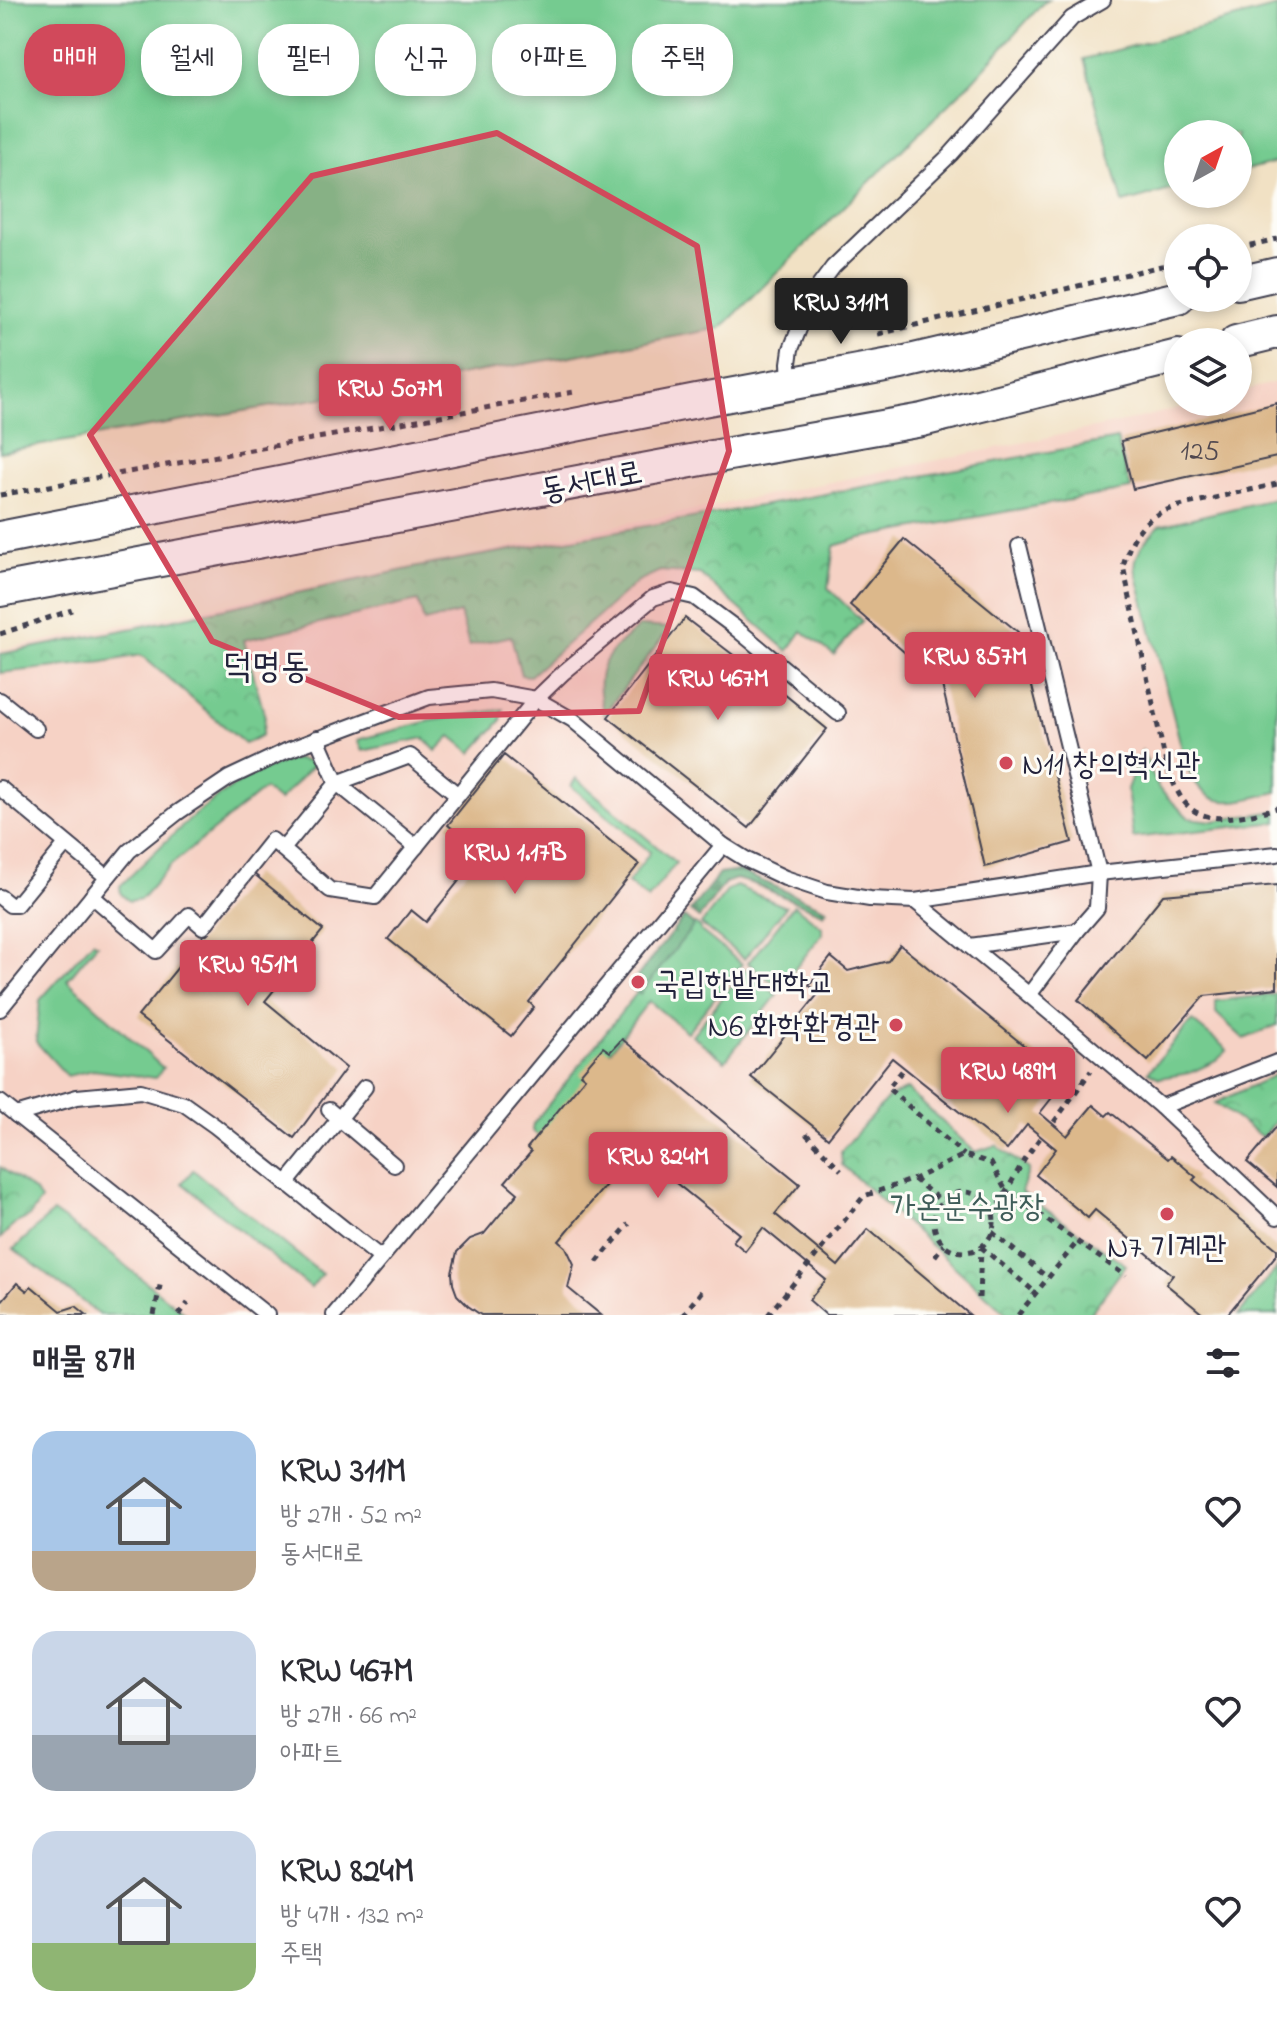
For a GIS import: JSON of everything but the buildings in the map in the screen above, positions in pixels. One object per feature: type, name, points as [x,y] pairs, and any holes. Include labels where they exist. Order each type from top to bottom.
[{"type":"street","points":[[1252,280],[1277,274]]},
{"type":"street","name":"동서대로","points":[[0,538],[901,363],[1164,301]]},
{"type":"street","points":[[1252,338],[1277,332]]},
{"type":"street","name":"동서대로","points":[[0,590],[922,420],[1164,360]]},
{"type":"lane","points":[[790,384],[791,349],[813,294],[833,267],[951,154],[1072,18],[1103,0]]},
{"type":"lane","points":[[1019,546],[1099,873],[1097,908],[1029,995]]},
{"type":"lane","points":[[92,896],[156,951],[189,915],[203,927],[272,840],[330,890],[375,897],[536,699],[653,598],[672,592],[694,597],[838,713]]},
{"type":"lane","points":[[0,1009],[129,851],[177,813],[229,778],[317,738],[429,697],[491,691],[536,699],[573,720],[723,845],[785,878],[827,892],[870,899],[915,901],[1099,873],[1277,854]]},
{"type":"lane","points":[[0,700],[36,729]]},
{"type":"lane","points":[[317,738],[337,783],[416,847]]},
{"type":"lane","points":[[283,849],[337,783],[410,756],[458,795]]},
{"type":"lane","points":[[0,788],[107,877]]},
{"type":"lane","points":[[0,897],[10,905],[16,905],[66,844]]},
{"type":"lane","points":[[334,1315],[723,845]]},
{"type":"lane","points":[[915,901],[1161,1107],[1277,1217]]},
{"type":"lane","points":[[970,946],[1077,931]]},
{"type":"lane","points":[[1161,1107],[1277,1062]]},
{"type":"lane","points":[[286,1184],[334,1114],[365,1087]]},
{"type":"lane","points":[[16,1115],[77,1097],[141,1091],[184,1104],[381,1258]]},
{"type":"lane","points":[[0,1102],[267,1315]]},
{"type":"lane","points":[[334,1114],[394,1165]]},
{"type":"path","points":[[1252,245],[1277,239]]},
{"type":"path","points":[[878,334],[1164,265]]},
{"type":"path","points":[[0,495],[584,390]]},
{"type":"path","points":[[1277,484],[1164,509],[1147,521],[1135,535],[1123,566],[1167,768],[1177,791],[1191,809],[1215,818],[1277,808]]},
{"type":"path","points":[[1054,1122],[1101,1057]]},
{"type":"path","points":[[902,1071],[888,1088],[964,1155],[991,1163],[1006,1191],[1126,1276]]},
{"type":"path","points":[[806,1134],[841,1170]]},
{"type":"path","points":[[993,1215],[983,1199],[957,1193],[942,1202],[936,1210],[935,1228],[944,1244],[962,1252],[981,1247],[988,1241],[993,1215],[1040,1138]]},
{"type":"path","points":[[768,1315],[864,1196],[914,1179],[964,1155]]},
{"type":"path","points":[[914,1179],[942,1202]]},
{"type":"path","points":[[597,1262],[629,1224]]},
{"type":"path","points":[[992,1232],[1048,1278]]},
{"type":"path","points":[[1018,1315],[1078,1241]]},
{"type":"path","points":[[935,1256],[944,1244]]},
{"type":"path","points":[[981,1247],[1036,1293]]},
{"type":"path","points":[[979,1298],[981,1247]]},
{"type":"path","points":[[154,1315],[161,1281]]},
{"type":"path","points":[[683,1315],[705,1287]]},
{"type":"path","points":[[179,1315],[188,1303]]},
{"type":"highlighted area","points":[[497,133],[697,246],[729,451],[639,711],[399,717],[212,641],[90,435],[312,176]]},
{"type":"shaded area","name":"국립한밭대학교","points":[[1277,382],[1277,1315],[0,1315],[0,650],[1164,412],[1164,416],[1252,416],[1252,388]]},
{"type":"green space","points":[[0,0],[1049,0],[972,81],[721,328],[0,452]]},
{"type":"green space","points":[[1277,7],[1277,162],[1252,168],[1252,120],[1164,120],[1164,192],[1123,203],[1084,59]]},
{"type":"green space","points":[[1117,439],[1131,489],[861,538],[834,546],[828,588],[862,621],[834,655],[802,631],[788,651],[700,574],[660,571],[638,581],[530,676],[521,675],[511,636],[469,646],[460,613],[424,622],[418,601],[244,640],[265,717],[262,735],[245,744],[141,655],[0,673],[0,654],[427,565]]},
{"type":"green space","points":[[1277,498],[1277,792],[1223,801],[1203,792],[1186,765],[1135,568],[1136,559],[1142,545],[1159,526]]},
{"type":"green space","points":[[640,626],[670,628],[604,714],[599,685],[604,663],[618,645]]},
{"type":"green space","points":[[503,709],[501,721],[472,753],[451,736],[436,751],[424,738],[362,751],[357,740],[430,721]]},
{"type":"green space","points":[[1142,751],[1159,789],[1189,818],[1213,821],[1277,811],[1277,822],[1133,838],[1127,789]]},
{"type":"green space","points":[[295,759],[315,763],[279,801],[264,789],[171,865],[141,899],[129,901],[121,894],[120,886],[200,810],[246,779]]},
{"type":"green space","points":[[576,778],[676,863],[648,899],[628,883],[650,852],[571,786]]},
{"type":"green space","points":[[739,871],[827,909],[824,914],[736,879],[725,883],[699,918],[690,911],[719,874]]},
{"type":"green space","points":[[736,886],[786,907],[744,959],[701,924],[728,890]]},
{"type":"green space","points":[[794,905],[822,927],[822,934],[780,988],[748,963]]},
{"type":"green space","points":[[684,917],[694,925],[640,994],[629,987]]},
{"type":"green space","points":[[695,924],[742,964],[687,1032],[649,1001],[545,1135],[539,1137],[532,1130],[533,1124],[689,927]]},
{"type":"green space","points":[[93,941],[97,944],[67,980],[163,1068],[156,1078],[93,1070],[67,1076],[36,1042],[40,1000]]},
{"type":"green space","points":[[745,969],[777,995],[725,1061],[692,1035]]},
{"type":"green space","points":[[1277,994],[1277,1025],[1244,1039],[1216,1013],[1216,1001]]},
{"type":"green space","points":[[1192,1021],[1227,1051],[1216,1061],[1190,1073],[1159,1078],[1148,1072]]},
{"type":"green space","points":[[1277,1074],[1277,1120],[1262,1137],[1215,1103]]},
{"type":"green space","name":"가온분수광장","points":[[907,1089],[975,1152],[996,1145],[1029,1169],[1021,1192],[1126,1265],[1089,1315],[1008,1315],[842,1165],[841,1151],[888,1098]]},
{"type":"green space","points":[[0,1167],[34,1191],[41,1200],[29,1217],[14,1224],[0,1239]]},
{"type":"green space","points":[[193,1170],[322,1274],[311,1288],[182,1183]]},
{"type":"green space","points":[[53,1212],[187,1315],[100,1315],[14,1249]]},
{"type":"green space","points":[[1277,1268],[1277,1315],[1238,1315]]},
{"type":"place","name":"N11 창의혁신관","points":[[1006,763]]},
{"type":"place","name":"국립한밭대학교","points":[[638,982]]},
{"type":"place","name":"N6 화학환경관","points":[[896,1025]]},
{"type":"place","name":"N7 기계관","points":[[1167,1214]]},
{"type":"district","name":"덕명동","points":[[266,664]]}]
